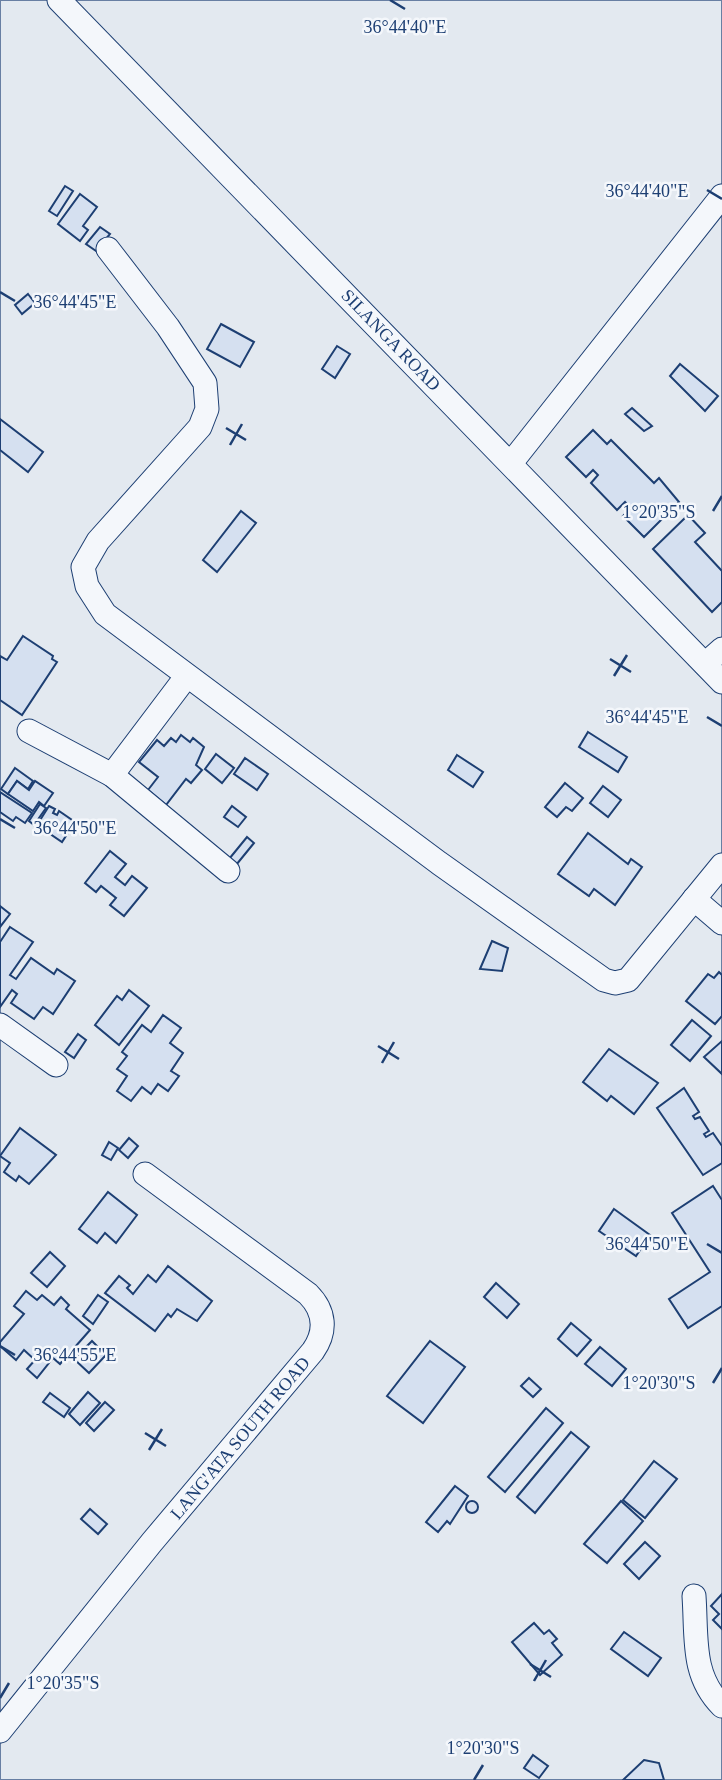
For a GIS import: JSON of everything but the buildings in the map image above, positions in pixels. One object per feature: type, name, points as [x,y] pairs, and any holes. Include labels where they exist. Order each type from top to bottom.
[{"type":"street","name":"SILANGA ROAD","points":[[59,0],[511,463],[713,657],[722,682]]},
{"type":"street","points":[[511,463],[722,196]]},
{"type":"street","points":[[107,249],[168,327],[205,383],[207,409],[200,427],[98,541],[83,566],[87,586],[105,614],[186,677],[604,980],[615,984],[628,980],[722,865]]},
{"type":"street","points":[[112,775],[186,677]]},
{"type":"street","points":[[29,731],[112,775],[228,871]]},
{"type":"street","points":[[694,900],[722,923]]},
{"type":"street","points":[[0,1025],[56,1065]]},
{"type":"street","name":"LANG'ATA SOUTH ROAD","points":[[0,1731],[145,1551],[313,1351],[322,1333],[321,1312],[308,1294],[145,1174]]},
{"type":"street","points":[[694,1596],[699,1673],[709,1694],[722,1706]]},
{"type":"shaded area","points":[[0,0],[722,0],[722,1780],[0,1780]]}]
